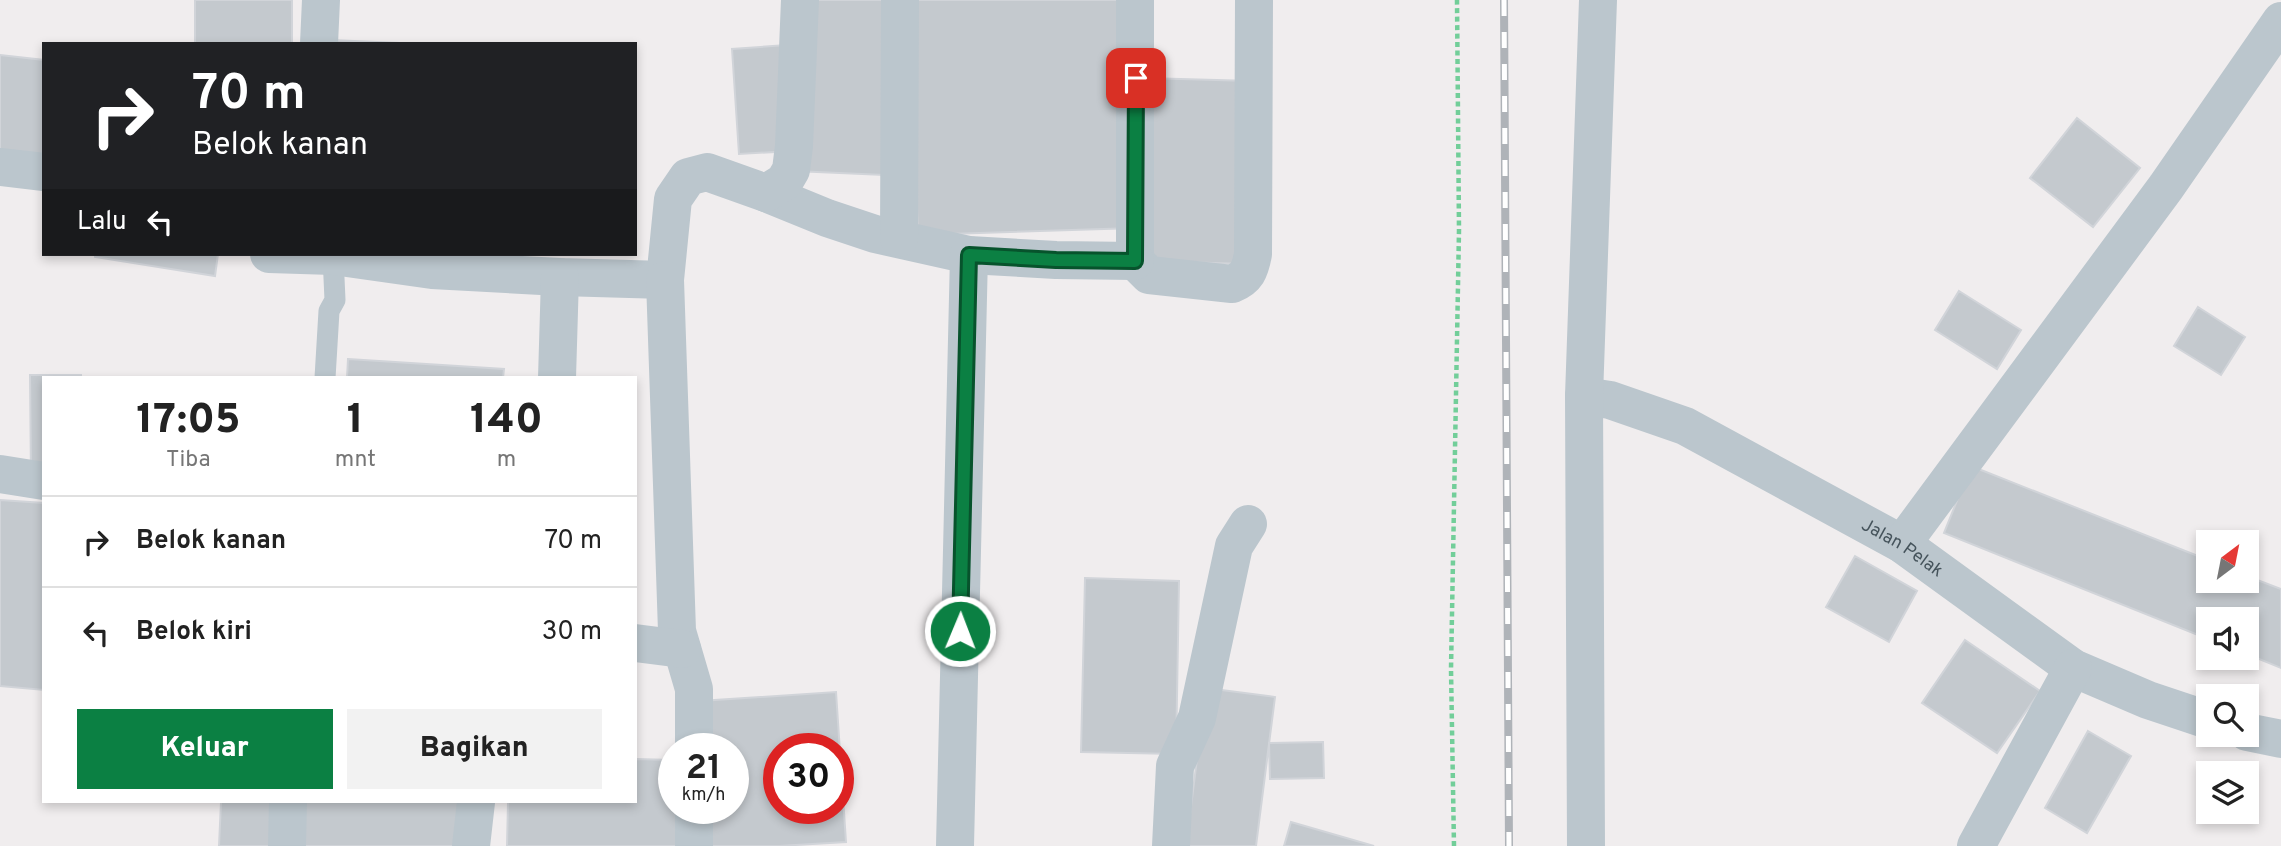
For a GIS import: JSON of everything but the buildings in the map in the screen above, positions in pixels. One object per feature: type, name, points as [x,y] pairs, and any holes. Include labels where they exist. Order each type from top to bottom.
[{"type":"street","points":[[319,42],[321,0]]},
{"type":"street","points":[[766,193],[784,183],[792,170],[800,0]]},
{"type":"street","points":[[899,238],[900,0]]},
{"type":"street","points":[[1135,0],[1135,261]]},
{"type":"street","points":[[694,733],[694,689],[677,631],[666,280],[673,199],[688,177],[707,172],[875,234],[969,255],[1135,261],[1149,275],[1232,284],[1244,279],[1250,270],[1253,254],[1254,0]]},
{"type":"street","points":[[1586,846],[1584,396],[1598,0]]},
{"type":"street","points":[[1902,544],[2166,187],[2281,21]]},
{"type":"street","points":[[0,167],[42,172]]},
{"type":"street","points":[[955,846],[969,255]]},
{"type":"street","points":[[326,256],[432,270],[666,280]]},
{"type":"street","points":[[557,376],[560,277]]},
{"type":"street","name":"Jalan Pelak","points":[[1584,396],[1610,400],[1685,426],[1902,544],[2073,668],[2148,700],[2196,716]]},
{"type":"street","points":[[0,474],[42,481]]},
{"type":"street","points":[[1171,846],[1175,766],[1197,718],[1234,545],[1248,524]]},
{"type":"street","points":[[637,643],[682,649]]},
{"type":"street","points":[[1976,846],[2073,668]]},
{"type":"street","points":[[2259,735],[2281,740]]},
{"type":"street","points":[[287,846],[288,803]]},
{"type":"street","points":[[471,846],[476,803]]},
{"type":"street","points":[[694,824],[694,846]]},
{"type":"lane","points":[[318,256],[335,300],[328,311],[325,376]]},
{"type":"path","points":[[1454,846],[1451,669],[1459,230],[1457,0]]},
{"type":"railway","points":[[1504,0],[1509,846]]},
{"type":"route","points":[[960,631],[969,255],[1135,261],[1136,78]]}]
